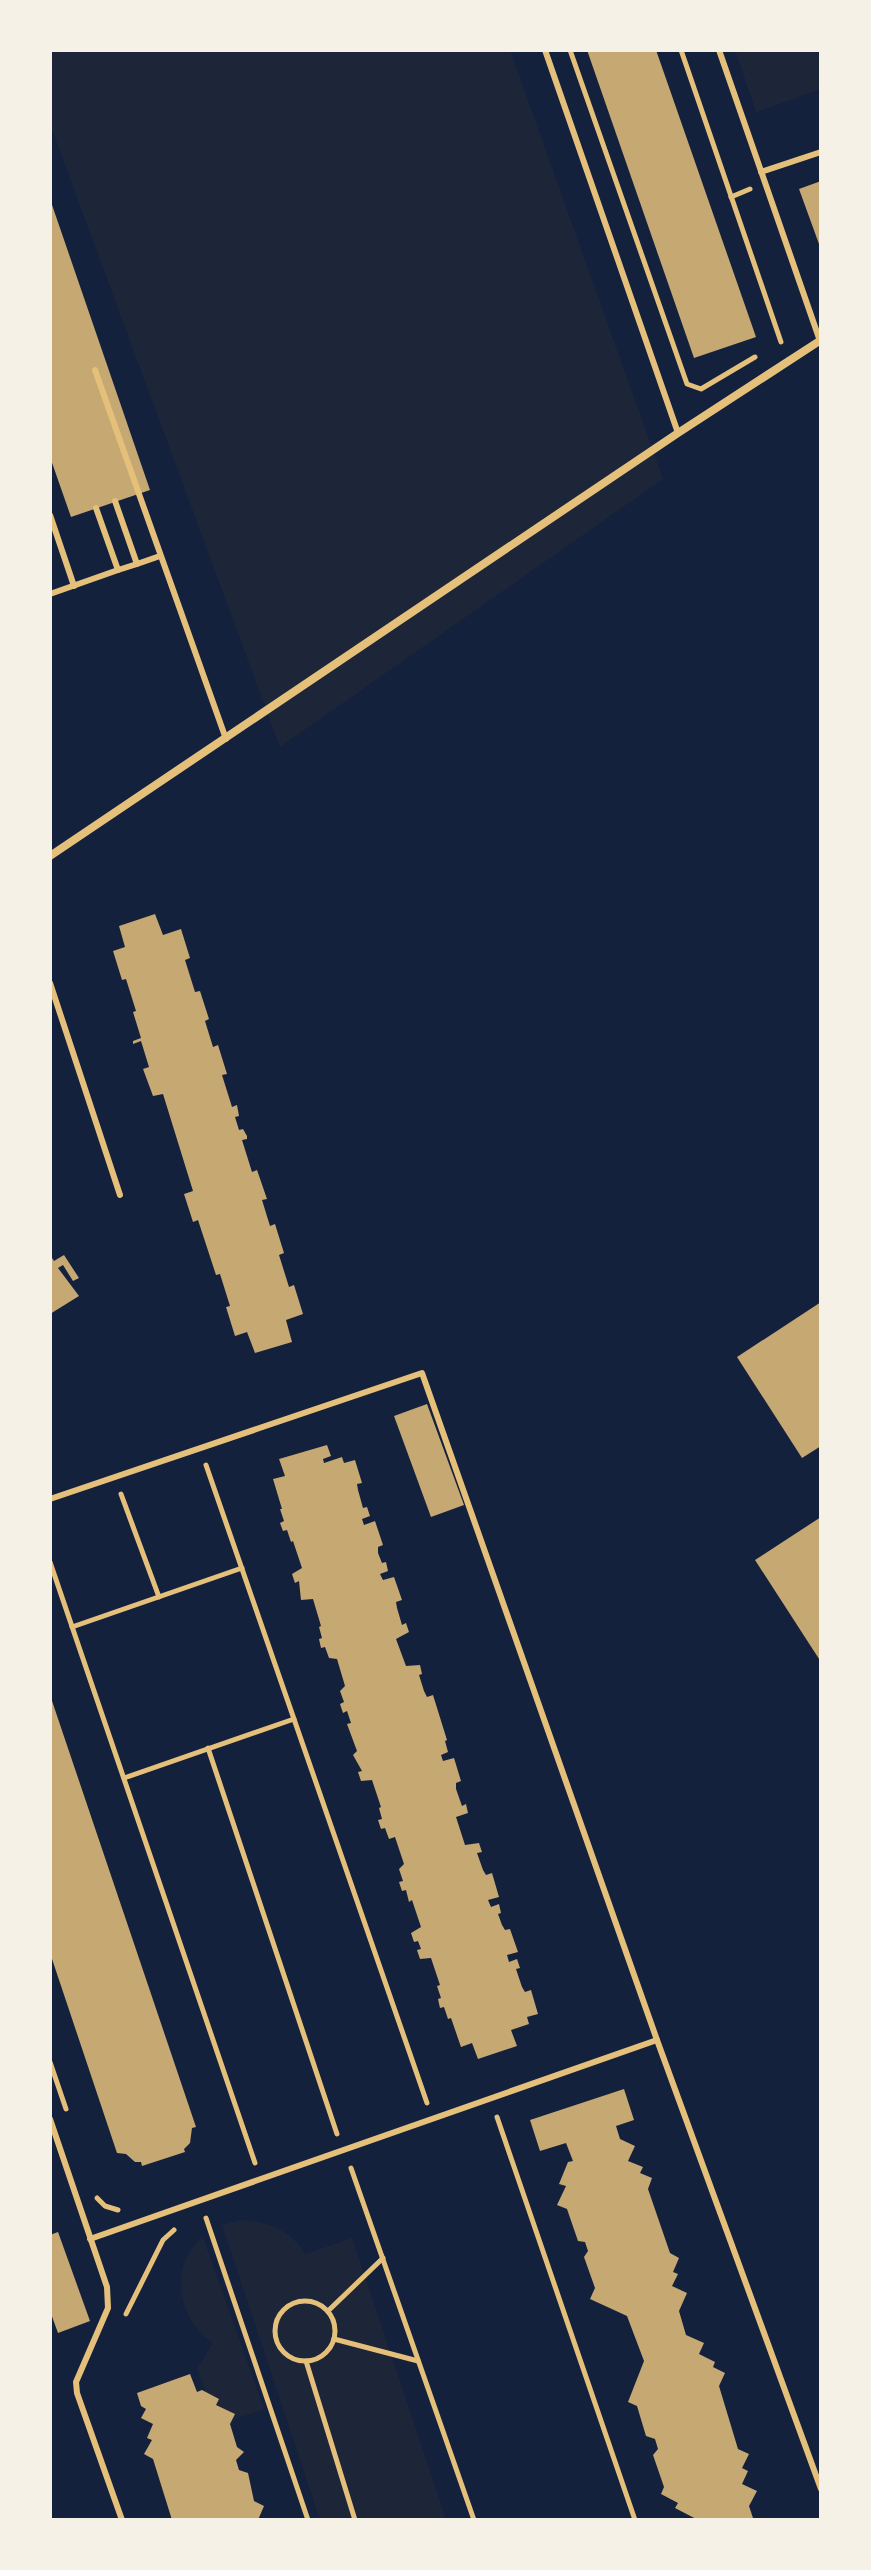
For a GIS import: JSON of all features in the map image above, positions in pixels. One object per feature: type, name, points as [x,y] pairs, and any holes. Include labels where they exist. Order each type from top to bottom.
[{"type":"street","points":[[50,856],[678,433],[820,341]]},
{"type":"lane","points":[[545,50],[678,433]]},
{"type":"lane","points":[[719,50],[820,341]]},
{"type":"lane","points":[[761,172],[821,152]]},
{"type":"lane","points":[[95,370],[226,739]]},
{"type":"lane","points":[[115,501],[137,564]]},
{"type":"lane","points":[[96,508],[118,570]]},
{"type":"lane","points":[[50,515],[74,586]]},
{"type":"lane","points":[[50,594],[160,556]]},
{"type":"lane","points":[[50,983],[120,1195]]},
{"type":"lane","points":[[50,1499],[422,1373],[657,2040],[821,2489]]},
{"type":"lane","points":[[90,2239],[657,2040]]},
{"type":"lane","points":[[50,2119],[107,2287],[108,2308],[77,2373],[77,2393],[122,2520]]},
{"type":"path","points":[[570,50],[687,384],[701,389],[781,342],[681,50]]},
{"type":"path","points":[[206,1465],[427,2103],[412,2108]]},
{"type":"path","points":[[121,1494],[159,1597]]},
{"type":"path","points":[[50,1562],[255,2164]]},
{"type":"path","points":[[72,1627],[242,1568]]},
{"type":"path","points":[[124,1778],[294,1719]]},
{"type":"path","points":[[208,1748],[338,2135],[324,2139]]},
{"type":"path","points":[[50,2062],[69,2118]]},
{"type":"path","points":[[497,2117],[635,2520]]},
{"type":"path","points":[[241,2169],[269,2159]]},
{"type":"path","points":[[337,2173],[351,2168],[474,2520]]},
{"type":"path","points":[[92,2188],[105,2206],[114,2210],[125,2209]]},
{"type":"path","points":[[195,2222],[221,2213]]},
{"type":"path","points":[[206,2218],[308,2520]]},
{"type":"path","points":[[123,2322],[163,2240],[172,2230],[184,2226]]},
{"type":"path","points":[[328,2311],[383,2258]]},
{"type":"path","points":[[311,2302],[328,2311],[335,2329],[334,2339],[324,2355],[306,2361],[296,2360],[280,2349],[274,2329],[277,2319],[291,2304],[311,2302]]},
{"type":"path","points":[[334,2339],[419,2362]]},
{"type":"path","points":[[306,2361],[355,2520]]},
{"type":"shaded area","points":[[50,50],[510,50],[663,479],[280,747],[50,124]]},
{"type":"shaded area","points":[[735,50],[817,50],[821,60],[821,89],[756,112]]},
{"type":"shaded area","points":[[240,2220],[277,2228],[292,2238],[305,2254],[352,2238],[446,2520],[320,2520],[222,2225]]},
{"type":"shaded area","points":[[203,2237],[264,2409],[218,2425],[197,2369],[213,2343],[191,2320],[181,2292],[185,2262]]},
{"type":"building","points":[[587,50],[656,50],[756,337],[694,358]]},
{"type":"building","points":[[821,181],[821,243],[819,244],[799,189]]},
{"type":"building","points":[[50,199],[150,490],[71,517],[50,457]]},
{"type":"building","points":[[155,914],[163,935],[181,929],[190,958],[185,960],[195,992],[200,991],[209,1019],[205,1021],[213,1047],[218,1045],[227,1074],[222,1075],[232,1107],[237,1105],[239,1116],[235,1117],[239,1130],[243,1129],[247,1136],[242,1140],[252,1172],[257,1170],[267,1199],[262,1200],[270,1226],[275,1224],[284,1253],[279,1255],[289,1287],[294,1285],[303,1314],[286,1320],[292,1342],[255,1353],[247,1332],[235,1336],[220,1274],[216,1275],[198,1220],[193,1222],[184,1194],[193,1191],[163,1094],[153,1096],[143,1069],[149,1067],[141,1041],[133,1044],[141,1038],[133,1012],[136,1011],[113,951],[125,947],[119,926]]},
{"type":"building","points":[[50,1255],[54,1261],[64,1255],[79,1278],[73,1281],[63,1265],[58,1268],[79,1296],[50,1314]]},
{"type":"building","points":[[821,1302],[821,1446],[802,1458],[737,1357]]},
{"type":"building","points":[[427,1404],[464,1505],[431,1517],[394,1416]]},
{"type":"building","points":[[327,1445],[331,1456],[323,1459],[324,1463],[342,1457],[344,1463],[355,1460],[362,1483],[357,1484],[358,1490],[363,1508],[367,1507],[370,1516],[362,1519],[364,1525],[375,1521],[383,1545],[378,1547],[378,1553],[382,1563],[386,1562],[388,1571],[380,1574],[383,1580],[394,1577],[402,1600],[396,1602],[397,1608],[402,1625],[406,1623],[409,1632],[396,1639],[406,1666],[420,1665],[422,1674],[419,1675],[424,1691],[427,1697],[433,1695],[447,1740],[448,1752],[441,1755],[443,1761],[454,1758],[461,1781],[456,1783],[456,1789],[468,1813],[456,1817],[465,1845],[479,1843],[482,1852],[477,1853],[483,1870],[486,1875],[492,1873],[499,1897],[488,1900],[491,1907],[499,1904],[501,1913],[498,1914],[502,1925],[505,1930],[510,1929],[518,1952],[507,1955],[509,1962],[517,1959],[520,1968],[516,1969],[522,1987],[525,1992],[531,1990],[538,2014],[527,2017],[529,2024],[511,2030],[517,2046],[478,2059],[472,2043],[461,2047],[451,2018],[448,2019],[444,2007],[440,2008],[437,1986],[440,1985],[431,1958],[420,1959],[417,1950],[421,1949],[411,1933],[421,1927],[412,1900],[409,1902],[406,1890],[402,1891],[399,1882],[403,1881],[399,1869],[404,1864],[395,1837],[389,1839],[385,1828],[381,1829],[378,1820],[382,1819],[381,1807],[372,1780],[361,1781],[358,1772],[362,1771],[353,1755],[357,1751],[347,1724],[351,1723],[347,1711],[343,1713],[340,1704],[344,1702],[340,1691],[345,1686],[337,1659],[329,1658],[325,1647],[321,1648],[321,1626],[313,1599],[301,1600],[299,1581],[295,1583],[292,1574],[302,1568],[293,1541],[280,1523],[284,1521],[273,1479],[285,1476],[279,1459]]},
{"type":"building","points":[[821,1517],[821,1662],[755,1560]]},
{"type":"building","points":[[50,1695],[196,2127],[192,2128],[185,2152],[142,2166],[141,2162],[135,2162],[126,2154],[117,2153],[50,1953]]},
{"type":"building","points":[[624,2089],[634,2120],[616,2126],[620,2139],[635,2146],[628,2161],[643,2167],[640,2173],[652,2178],[648,2189],[670,2253],[679,2258],[673,2272],[678,2274],[672,2286],[687,2293],[679,2311],[686,2335],[704,2343],[699,2354],[715,2362],[713,2367],[725,2373],[719,2386],[738,2449],[749,2454],[742,2468],[748,2471],[742,2484],[757,2491],[749,2506],[753,2518],[748,2520],[698,2520],[675,2508],[678,2503],[661,2494],[664,2487],[653,2455],[658,2449],[655,2439],[646,2436],[637,2406],[628,2402],[644,2361],[627,2316],[590,2299],[595,2288],[584,2257],[588,2251],[585,2242],[578,2241],[567,2209],[557,2205],[566,2186],[559,2184],[568,2162],[573,2161],[566,2143],[540,2151],[530,2120]]},
{"type":"building","points":[[58,2232],[90,2321],[58,2333],[50,2311],[50,2235]]},
{"type":"building","points":[[190,2374],[197,2392],[202,2390],[219,2399],[216,2405],[235,2414],[230,2424],[237,2447],[244,2452],[236,2460],[239,2470],[248,2473],[254,2501],[264,2506],[258,2520],[172,2520],[153,2459],[144,2454],[152,2440],[147,2438],[153,2424],[141,2418],[146,2409],[141,2406],[137,2393]]}]
